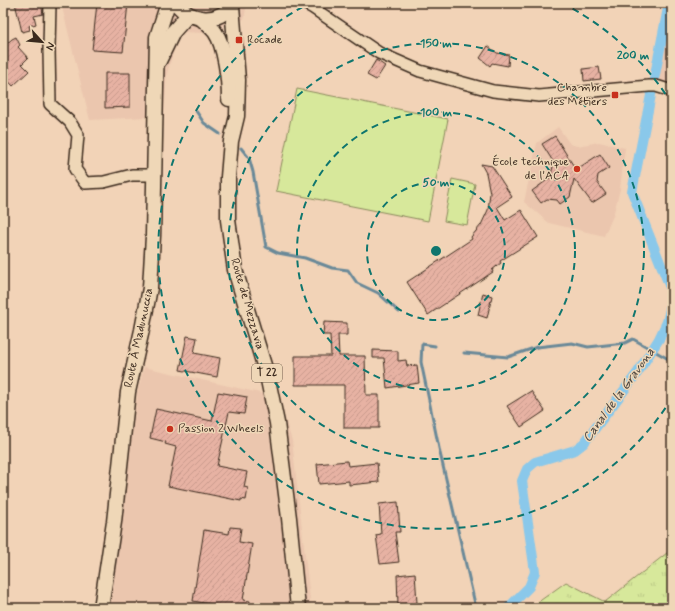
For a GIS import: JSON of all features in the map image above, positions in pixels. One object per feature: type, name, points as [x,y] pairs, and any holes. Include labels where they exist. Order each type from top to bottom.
[{"type":"main road","name":"Route À Madunuccia","points":[[101,608],[114,522],[128,392],[150,288],[157,37],[168,3]]},
{"type":"main road","name":"Route de Mezzavia","points":[[176,3],[180,8],[215,32],[221,44],[229,85],[231,141]]},
{"type":"main road","name":"Route de Mezzavia","points":[[233,5],[238,80],[237,116],[231,141],[228,177],[228,220],[235,270],[268,375],[277,422],[298,608]]},
{"type":"main road","points":[[195,17],[218,16],[233,5]]},
{"type":"main road","name":"Route À Madunuccia","points":[[156,67],[173,32],[195,17]]},
{"type":"street","points":[[50,3],[50,104],[70,122],[78,134],[75,169],[85,183],[104,182],[132,175],[154,175]]},
{"type":"street","points":[[304,3],[379,53],[420,71],[493,91],[539,96],[653,86],[672,90]]},
{"type":"shaded area","points":[[61,3],[247,3],[244,19],[202,33],[184,32],[177,41],[167,73],[164,116],[90,120]]},
{"type":"shaded area","points":[[672,16],[672,87],[657,83],[659,68]]},
{"type":"shaded area","name":"École technique de l'ACA","points":[[558,127],[570,144],[577,146],[599,142],[625,148],[620,189],[613,216],[604,236],[549,223],[524,202],[537,143]]},
{"type":"shaded area","points":[[144,367],[278,397],[292,441],[311,608],[110,608],[137,394]]},
{"type":"green space","points":[[297,89],[448,119],[428,221],[276,191]]},
{"type":"green space","points":[[452,179],[475,184],[467,225],[444,221]]},
{"type":"green space","points":[[672,549],[672,608],[530,608],[566,582],[605,602]]},
{"type":"building","points":[[15,3],[41,3],[43,14],[34,16],[36,24],[29,26],[30,30],[22,32]]},
{"type":"building","points":[[97,3],[128,3],[123,52],[92,50]]},
{"type":"building","points":[[16,37],[20,45],[18,47],[28,58],[22,64],[29,71],[13,86],[3,75],[3,47]]},
{"type":"building","points":[[488,46],[497,53],[509,55],[508,66],[492,63],[490,66],[480,58]]},
{"type":"building","points":[[376,60],[385,66],[376,80],[367,75]]},
{"type":"building","points":[[599,67],[601,79],[584,81],[583,69]]},
{"type":"building","points":[[105,73],[130,73],[130,107],[105,108]]},
{"type":"building","points":[[555,136],[573,165],[580,167],[600,154],[609,168],[598,175],[597,182],[606,194],[592,203],[574,179],[570,197],[560,204],[557,200],[547,199],[541,203],[532,191],[550,178],[554,163],[542,144]]},
{"type":"building","points":[[481,164],[492,166],[512,197],[497,207],[505,220],[521,210],[538,237],[500,261],[501,263],[492,270],[493,272],[428,315],[407,282],[472,239],[471,237],[481,225],[488,210],[490,193],[486,173]]},
{"type":"building","points":[[483,293],[492,296],[487,318],[478,315]]},
{"type":"building","points":[[324,322],[347,323],[347,335],[338,335],[339,356],[365,356],[366,395],[379,395],[379,428],[344,428],[344,385],[295,385],[295,356],[331,356],[330,335],[323,335]]},
{"type":"building","points":[[187,336],[197,338],[194,353],[220,358],[217,377],[180,370]]},
{"type":"building","points":[[373,350],[398,351],[398,361],[406,360],[407,366],[417,365],[419,383],[387,388],[384,358],[373,358]]},
{"type":"building","points":[[531,391],[545,411],[521,427],[507,406]]},
{"type":"building","points":[[218,392],[247,397],[244,414],[229,412],[217,466],[247,472],[244,487],[248,488],[246,500],[241,499],[241,501],[168,486],[176,447],[165,444],[166,442],[150,438],[156,409],[212,421]]},
{"type":"building","points":[[347,461],[348,466],[377,463],[379,482],[349,485],[349,481],[319,484],[317,464]]},
{"type":"building","points":[[398,502],[400,532],[395,532],[399,562],[380,564],[376,535],[381,534],[379,504]]},
{"type":"building","points":[[230,527],[241,528],[239,542],[252,544],[243,600],[250,601],[249,608],[227,608],[193,601],[204,530],[229,534]]},
{"type":"building","points":[[415,573],[417,603],[398,605],[397,575]]},
{"type":"waterway","name":"Canal de la Gravona","points":[[508,608],[529,587],[535,572],[522,481],[527,469],[535,462],[575,450],[584,443],[638,372],[659,339],[667,322],[670,309],[671,290],[632,192],[669,3]]},
{"type":"waterway","points":[[196,111],[204,123],[220,134]]},
{"type":"waterway","points":[[241,148],[249,158],[253,172],[266,247],[278,253],[305,258],[332,268],[348,270],[357,283],[378,293],[399,312]]},
{"type":"waterway","points":[[464,353],[508,357],[537,347],[572,343],[588,347],[625,343],[633,339],[672,361]]},
{"type":"waterway","points":[[435,346],[422,344],[421,362],[440,453],[476,608]]},
{"type":"place","name":"Rocade","points":[[239,40]]},
{"type":"place","name":"Chambre des Métiers","points":[[615,95]]},
{"type":"place","name":"École technique de l'ACA","points":[[577,169]]},
{"type":"place","name":"Passion 2 Wheels","points":[[170,429]]}]
